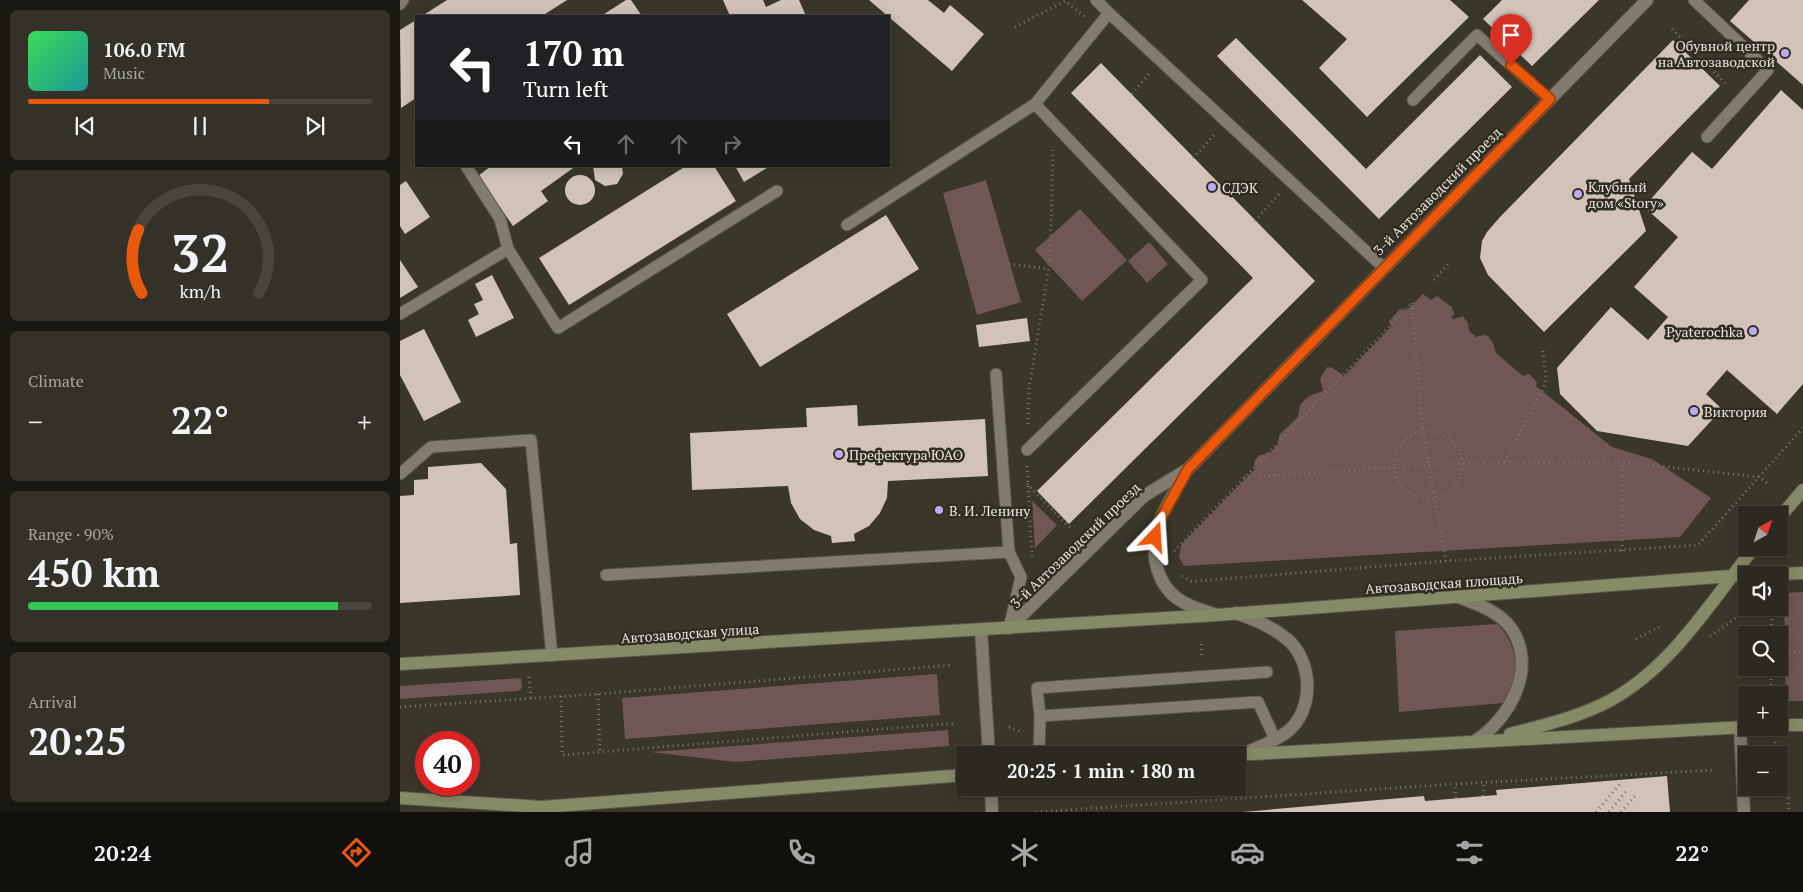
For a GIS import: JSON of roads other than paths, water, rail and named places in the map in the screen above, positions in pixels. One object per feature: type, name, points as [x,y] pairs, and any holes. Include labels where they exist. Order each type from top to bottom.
[{"type":"main road","points":[[1788,508],[1803,490]]},
{"type":"main road","points":[[1489,740],[1579,715],[1618,696],[1638,682],[1667,656],[1702,615],[1747,556]]},
{"type":"main road","points":[[1731,576],[1803,572]]},
{"type":"main road","name":"Автозаводская площадь","points":[[981,630],[1236,614],[1731,576]]},
{"type":"main road","name":"Автозаводская улица","points":[[400,664],[981,630]]},
{"type":"main road","points":[[1788,725],[1803,725]]},
{"type":"main road","points":[[1246,755],[1738,727]]},
{"type":"main road","points":[[497,812],[956,776]]},
{"type":"main road","points":[[400,798],[543,809]]},
{"type":"street","name":"3-й Автозаводский проезд","points":[[1009,628],[1144,496],[1188,469],[1383,267],[1647,0]]},
{"type":"street","name":"3-й Автозаводский проезд","points":[[1188,469],[1159,522],[1155,537],[1157,567],[1164,586],[1177,599],[1194,608],[1217,615]]},
{"type":"street","points":[[1458,597],[1498,615],[1510,627],[1520,652],[1519,684],[1515,696],[1494,727],[1475,741]]},
{"type":"street","points":[[1236,614],[1267,625],[1289,641],[1302,660],[1307,678],[1307,698],[1300,714],[1288,731],[1275,740],[1246,752]]},
{"type":"street","points":[[981,630],[988,746]]},
{"type":"street","points":[[1743,736],[1744,812]]},
{"type":"street","points":[[991,796],[992,812]]},
{"type":"lane","points":[[400,4],[403,0]]},
{"type":"lane","points":[[1096,0],[1383,267]]},
{"type":"lane","points":[[1694,0],[1768,70],[1707,137]]},
{"type":"lane","points":[[847,225],[1035,104],[1108,13]]},
{"type":"lane","points":[[1413,100],[1477,35],[1550,99]]},
{"type":"lane","points":[[1027,450],[1202,280],[1035,104]]},
{"type":"lane","points":[[467,167],[500,220],[508,249],[558,328],[777,191]]},
{"type":"lane","points":[[400,314],[508,249]]},
{"type":"lane","points":[[996,374],[1009,552],[1020,577],[1009,628]]},
{"type":"lane","points":[[400,474],[431,446],[531,440],[552,656]]},
{"type":"lane","points":[[606,575],[1009,552]]},
{"type":"lane","points":[[1039,746],[1038,688],[1267,672]]},
{"type":"lane","points":[[1040,716],[1258,702],[1275,740]]},
{"type":"place","name":"Обувной центр на Автозаводской","points":[[1785,53]]},
{"type":"place","name":"СДЭК","points":[[1212,187]]},
{"type":"place","name":"Клубный дом «Story»","points":[[1578,194]]},
{"type":"place","name":"Pyaterochka","points":[[1753,331]]},
{"type":"place","name":"Виктория","points":[[1694,411]]},
{"type":"place","name":"Префектура ЮАО","points":[[839,454]]},
{"type":"place","name":"В. И. Ленину","points":[[939,510]]}]
